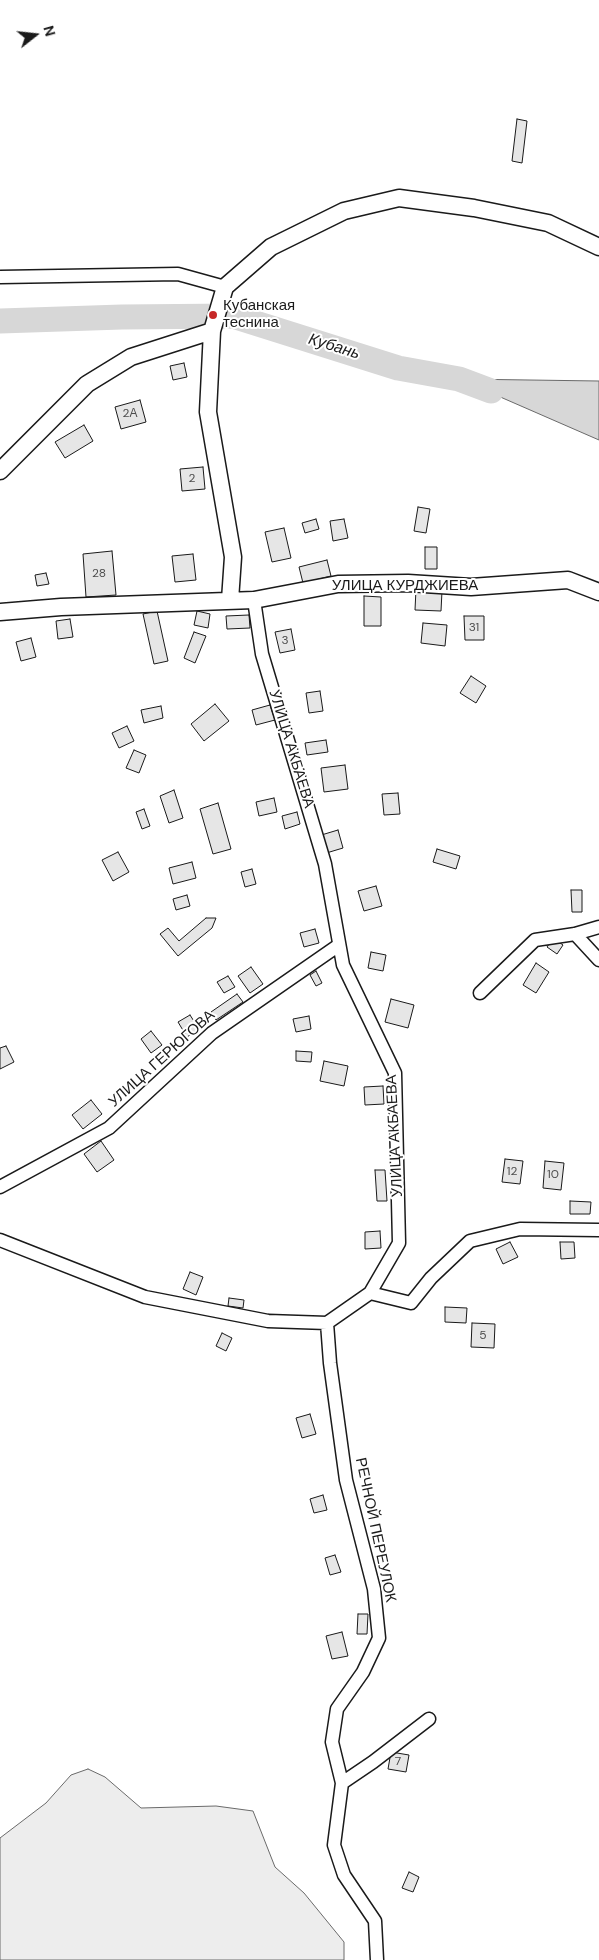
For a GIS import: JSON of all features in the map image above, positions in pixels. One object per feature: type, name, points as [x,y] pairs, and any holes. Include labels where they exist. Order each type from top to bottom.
[{"type":"street","points":[[230,600],[232,557],[208,412],[212,331],[225,287],[271,247],[344,211],[399,198],[474,208],[548,223],[599,247]]},
{"type":"street","points":[[0,277],[178,274],[225,287]]},
{"type":"street","points":[[0,470],[87,384],[131,357],[212,331]]},
{"type":"street","name":"УЛИЦА КУРДЖИЕВА","points":[[0,612],[61,607],[254,600],[338,584],[408,584],[471,587],[568,580],[599,592]]},
{"type":"street","name":"УЛИЦА АКБАЕВА","points":[[254,600],[262,654],[325,864],[343,965],[395,1073],[399,1243],[370,1294],[327,1323]]},
{"type":"street","points":[[480,993],[535,940],[575,934],[599,927]]},
{"type":"street","points":[[575,934],[599,960]]},
{"type":"street","name":"УЛИЦА ГЕРЮГОВА","points":[[0,1187],[109,1128],[212,1033],[339,945]]},
{"type":"street","points":[[370,1294],[411,1303],[431,1278],[470,1241],[520,1230],[599,1230]]},
{"type":"street","points":[[0,1240],[145,1298],[268,1321],[327,1323]]},
{"type":"street","name":"РЕЧНОЙ ПЕРЕУЛОК","points":[[327,1323],[330,1363],[346,1480],[374,1589],[379,1638],[363,1672],[336,1709],[332,1742],[342,1783],[334,1845],[344,1874],[375,1921],[377,1960]]},
{"type":"street","points":[[342,1783],[429,1719]]},
{"type":"shaded area","points":[[459,379],[599,381],[599,440]]},
{"type":"shaded area","points":[[88,1769],[105,1777],[141,1808],[216,1806],[253,1811],[275,1867],[304,1893],[344,1942],[344,1960],[0,1960],[0,1838],[46,1803],[71,1775]]},
{"type":"building","points":[[517,119],[527,121],[522,163],[512,161]]},
{"type":"building","points":[[184,363],[187,377],[173,380],[170,366]]},
{"type":"building","points":[[140,400],[146,422],[121,429],[115,407]]},
{"type":"building","points":[[84,425],[93,441],[65,458],[55,442]]},
{"type":"building","points":[[203,467],[205,489],[182,491],[180,469]]},
{"type":"building","points":[[418,507],[430,509],[426,533],[414,531]]},
{"type":"building","points":[[316,519],[319,529],[305,533],[302,523]]},
{"type":"building","points":[[344,519],[348,538],[333,541],[330,521]]},
{"type":"building","points":[[284,528],[291,558],[272,562],[265,532]]},
{"type":"building","points":[[425,547],[437,547],[437,569],[425,569]]},
{"type":"building","points":[[112,551],[116,595],[86,597],[83,554]]},
{"type":"building","points":[[193,554],[196,580],[175,582],[172,556]]},
{"type":"building","points":[[327,560],[331,576],[303,583],[299,567]]},
{"type":"building","points":[[46,573],[49,584],[37,586],[35,575]]},
{"type":"building","points":[[416,589],[442,591],[441,611],[415,610]]},
{"type":"building","points":[[364,596],[381,597],[381,626],[364,626]]},
{"type":"building","points":[[157,611],[168,661],[154,664],[143,614]]},
{"type":"building","points":[[197,611],[210,614],[208,628],[194,625]]},
{"type":"building","points":[[249,615],[250,628],[227,629],[226,616]]},
{"type":"building","points":[[464,616],[484,616],[484,640],[465,640]]},
{"type":"building","points":[[70,619],[73,637],[58,639],[56,621]]},
{"type":"building","points":[[423,623],[447,625],[445,646],[421,643]]},
{"type":"building","points":[[291,629],[295,650],[280,653],[275,632]]},
{"type":"building","points":[[194,632],[206,636],[195,663],[184,658]]},
{"type":"building","points":[[31,638],[36,657],[21,661],[16,642]]},
{"type":"building","points":[[471,676],[486,686],[476,703],[460,693]]},
{"type":"building","points":[[320,691],[323,711],[309,713],[306,693]]},
{"type":"building","points":[[215,704],[229,721],[204,741],[191,724]]},
{"type":"building","points":[[270,705],[275,720],[256,725],[252,710]]},
{"type":"building","points":[[161,706],[163,718],[144,723],[141,710]]},
{"type":"building","points":[[127,726],[134,741],[119,748],[112,733]]},
{"type":"building","points":[[326,740],[328,752],[307,755],[305,743]]},
{"type":"building","points":[[134,750],[146,755],[139,773],[126,768]]},
{"type":"building","points":[[345,765],[348,789],[324,792],[321,768]]},
{"type":"building","points":[[174,790],[183,818],[169,823],[160,796]]},
{"type":"building","points":[[398,793],[400,814],[384,815],[382,794]]},
{"type":"building","points":[[274,798],[277,812],[259,816],[256,802]]},
{"type":"building","points":[[218,803],[231,849],[213,854],[200,809]]},
{"type":"building","points":[[144,809],[150,826],[142,829],[136,812]]},
{"type":"building","points":[[297,812],[300,824],[285,829],[282,816]]},
{"type":"building","points":[[338,830],[343,848],[323,854],[318,836]]},
{"type":"building","points":[[437,849],[460,856],[456,869],[433,862]]},
{"type":"building","points":[[118,852],[129,872],[113,881],[102,860]]},
{"type":"building","points":[[192,862],[196,878],[173,884],[169,868]]},
{"type":"building","points":[[252,869],[256,884],[245,887],[241,872]]},
{"type":"building","points":[[376,886],[382,906],[364,911],[358,891]]},
{"type":"building","points":[[571,890],[582,890],[582,912],[572,912]]},
{"type":"building","points":[[187,895],[190,906],[176,910],[173,899]]},
{"type":"building","points":[[206,918],[216,918],[212,928],[178,956],[160,934],[168,928],[179,941]]},
{"type":"building","points":[[315,929],[319,943],[304,947],[300,933]]},
{"type":"building","points":[[553,938],[563,945],[557,954],[547,947]]},
{"type":"building","points":[[371,952],[386,955],[383,971],[368,968]]},
{"type":"building","points":[[536,963],[549,972],[536,993],[523,985]]},
{"type":"building","points":[[251,967],[263,984],[250,993],[238,976]]},
{"type":"building","points":[[316,971],[322,983],[316,986],[310,975]]},
{"type":"building","points":[[228,976],[235,987],[224,993],[217,982]]},
{"type":"building","points":[[237,994],[243,1002],[216,1020],[211,1012]]},
{"type":"building","points":[[391,999],[414,1005],[408,1028],[385,1022]]},
{"type":"building","points":[[190,1015],[199,1029],[187,1037],[178,1022]]},
{"type":"building","points":[[309,1016],[311,1029],[296,1032],[293,1019]]},
{"type":"building","points":[[151,1031],[162,1045],[151,1053],[141,1039]]},
{"type":"building","points":[[6,1046],[14,1062],[0,1069],[0,1048]]},
{"type":"building","points":[[296,1051],[312,1052],[311,1062],[296,1061]]},
{"type":"building","points":[[324,1061],[348,1066],[344,1086],[320,1081]]},
{"type":"building","points":[[383,1086],[384,1104],[365,1105],[364,1087]]},
{"type":"building","points":[[91,1100],[102,1114],[83,1129],[72,1115]]},
{"type":"building","points":[[101,1141],[114,1160],[97,1172],[84,1154]]},
{"type":"building","points":[[505,1159],[523,1161],[520,1184],[502,1182]]},
{"type":"building","points":[[545,1161],[564,1163],[561,1190],[543,1188]]},
{"type":"building","points":[[375,1170],[385,1170],[387,1201],[377,1201]]},
{"type":"building","points":[[570,1201],[591,1202],[590,1214],[570,1214]]},
{"type":"building","points":[[380,1231],[381,1248],[365,1249],[365,1232]]},
{"type":"building","points":[[510,1242],[518,1257],[503,1264],[496,1249]]},
{"type":"building","points":[[560,1242],[574,1242],[575,1258],[561,1259]]},
{"type":"building","points":[[190,1272],[203,1277],[196,1295],[183,1289]]},
{"type":"building","points":[[229,1298],[244,1300],[243,1308],[228,1306]]},
{"type":"building","points":[[445,1307],[467,1308],[466,1323],[445,1322]]},
{"type":"building","points":[[472,1323],[495,1324],[494,1348],[471,1347]]},
{"type":"building","points":[[222,1333],[232,1338],[226,1351],[216,1346]]},
{"type":"building","points":[[310,1414],[316,1434],[302,1438],[296,1418]]},
{"type":"building","points":[[323,1495],[327,1510],[314,1513],[310,1499]]},
{"type":"building","points":[[335,1555],[341,1572],[330,1575],[325,1558]]},
{"type":"building","points":[[358,1614],[368,1614],[367,1634],[357,1634]]},
{"type":"building","points":[[342,1632],[348,1656],[332,1659],[326,1636]]},
{"type":"building","points":[[391,1752],[409,1755],[406,1772],[388,1769]]},
{"type":"building","points":[[409,1872],[419,1877],[413,1892],[402,1888]]},
{"type":"waterway","name":"Кубань","points":[[0,321],[233,316],[398,368],[459,379],[491,391]]},
{"type":"place","name":"Кубанская теснина","points":[[213,315]]}]
